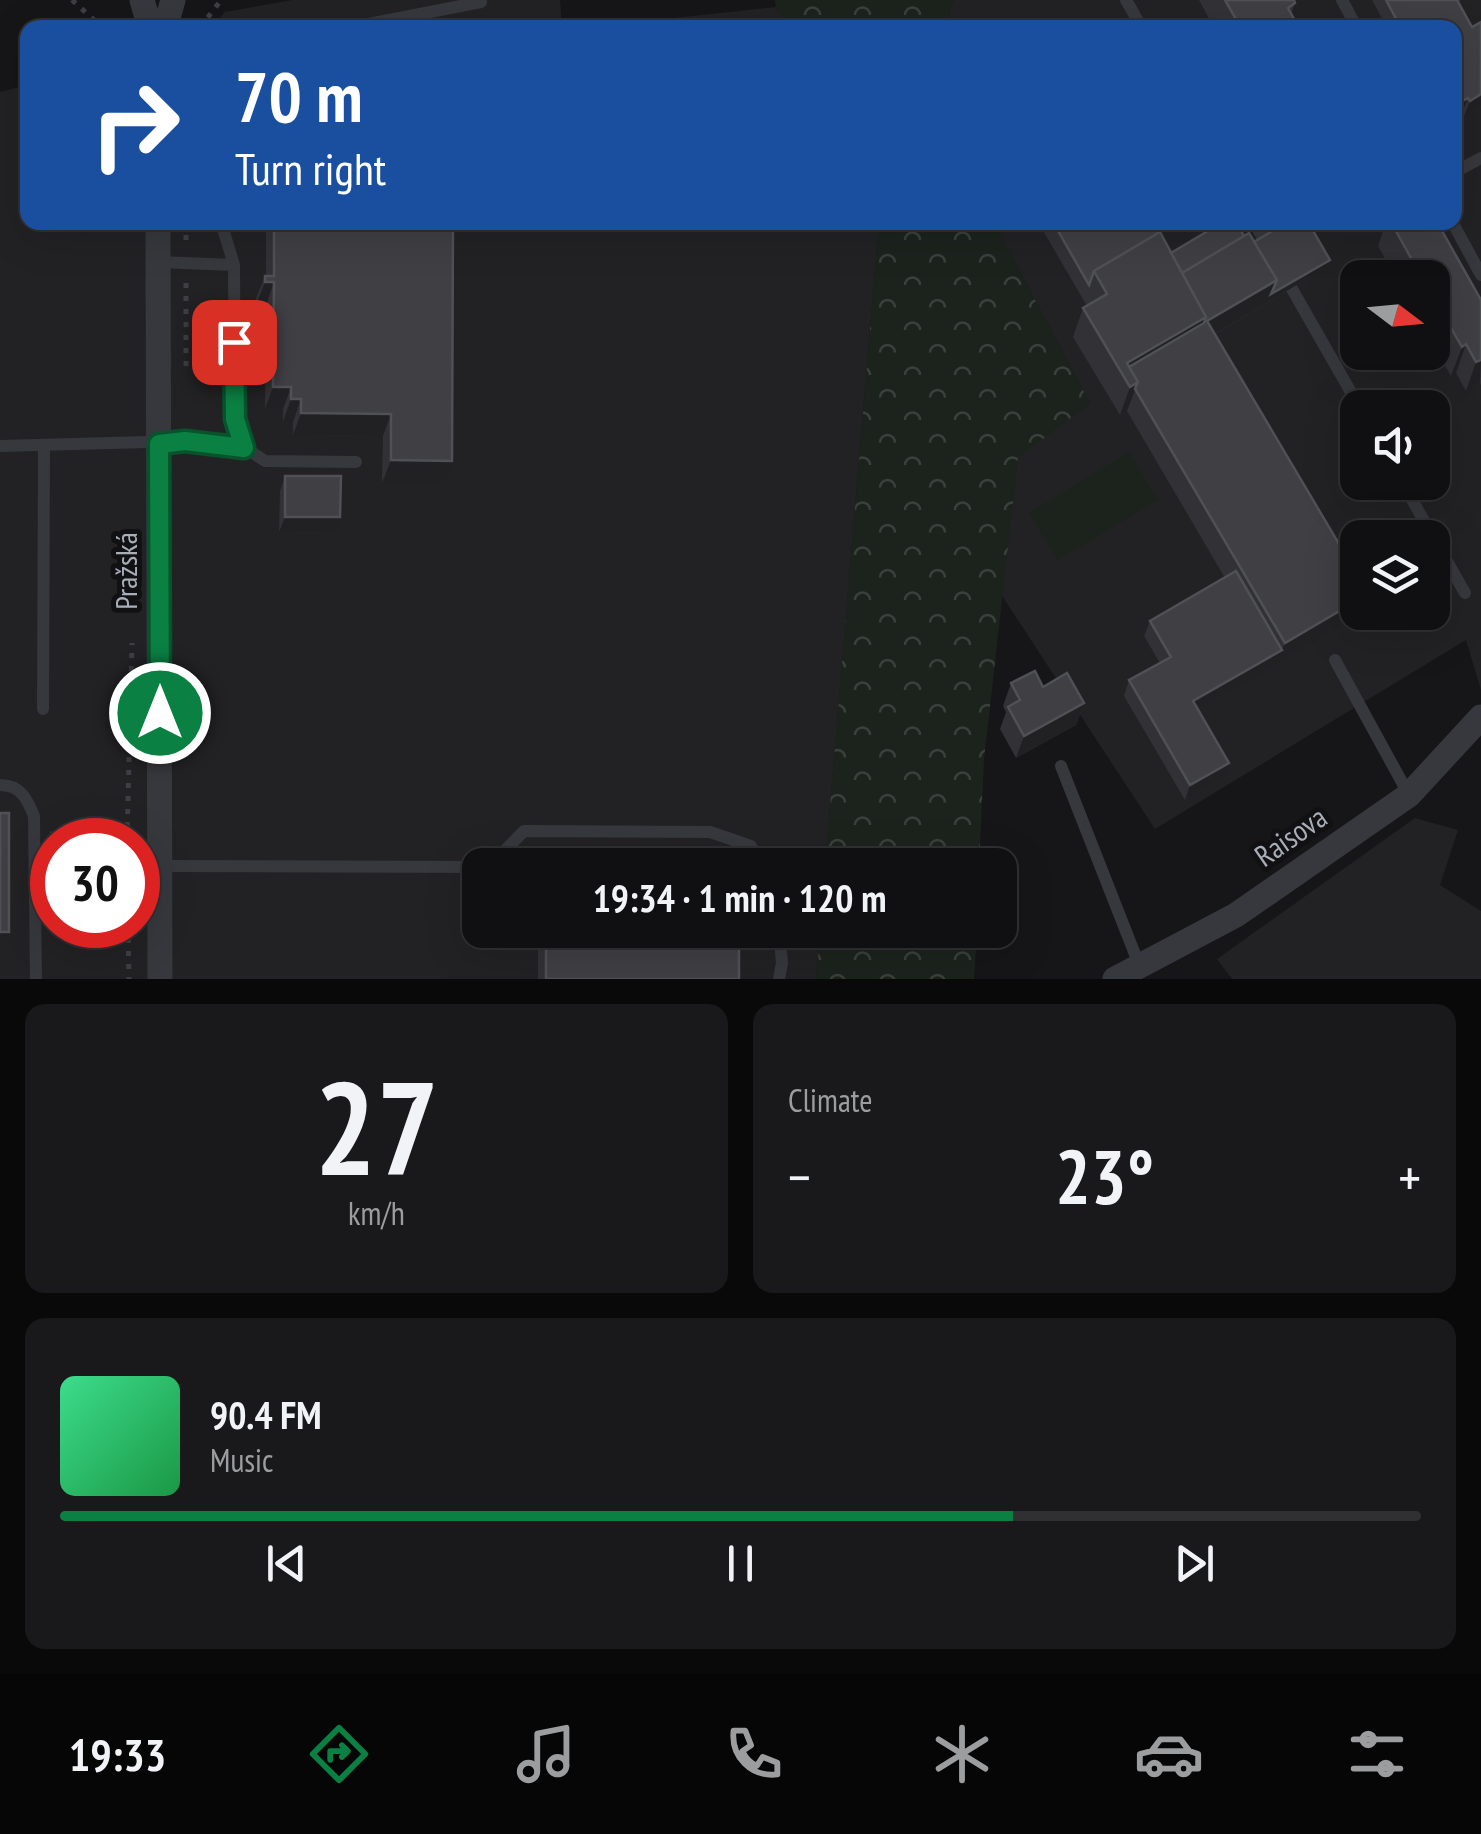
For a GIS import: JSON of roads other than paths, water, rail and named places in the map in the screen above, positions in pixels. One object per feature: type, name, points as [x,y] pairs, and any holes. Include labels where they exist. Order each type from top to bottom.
[{"type":"street","name":"Pražská","points":[[158,230],[160,818]]},
{"type":"street","name":"Raisova","points":[[1115,979],[1236,914],[1409,795],[1481,717]]},
{"type":"street","name":"Pražská","points":[[160,948],[160,979]]},
{"type":"lane","points":[[389,20],[481,2]]},
{"type":"lane","points":[[223,230],[234,265],[235,419],[244,448]]},
{"type":"lane","points":[[1259,230],[1350,390]]},
{"type":"lane","points":[[1457,230],[1481,274]]},
{"type":"lane","points":[[158,262],[234,265]]},
{"type":"lane","points":[[0,446],[185,441],[244,448],[265,461],[356,462]]},
{"type":"lane","points":[[43,708],[44,445]]},
{"type":"lane","points":[[1412,500],[1464,593]]},
{"type":"lane","points":[[1334,660],[1409,795]]},
{"type":"lane","points":[[1061,766],[1140,967]]},
{"type":"lane","points":[[0,784],[10,784],[26,795],[34,816],[36,979]]},
{"type":"lane","points":[[507,848],[524,830],[710,832],[752,848]]},
{"type":"lane","points":[[160,866],[462,866]]},
{"type":"lane","points":[[779,979],[781,948]]}]
